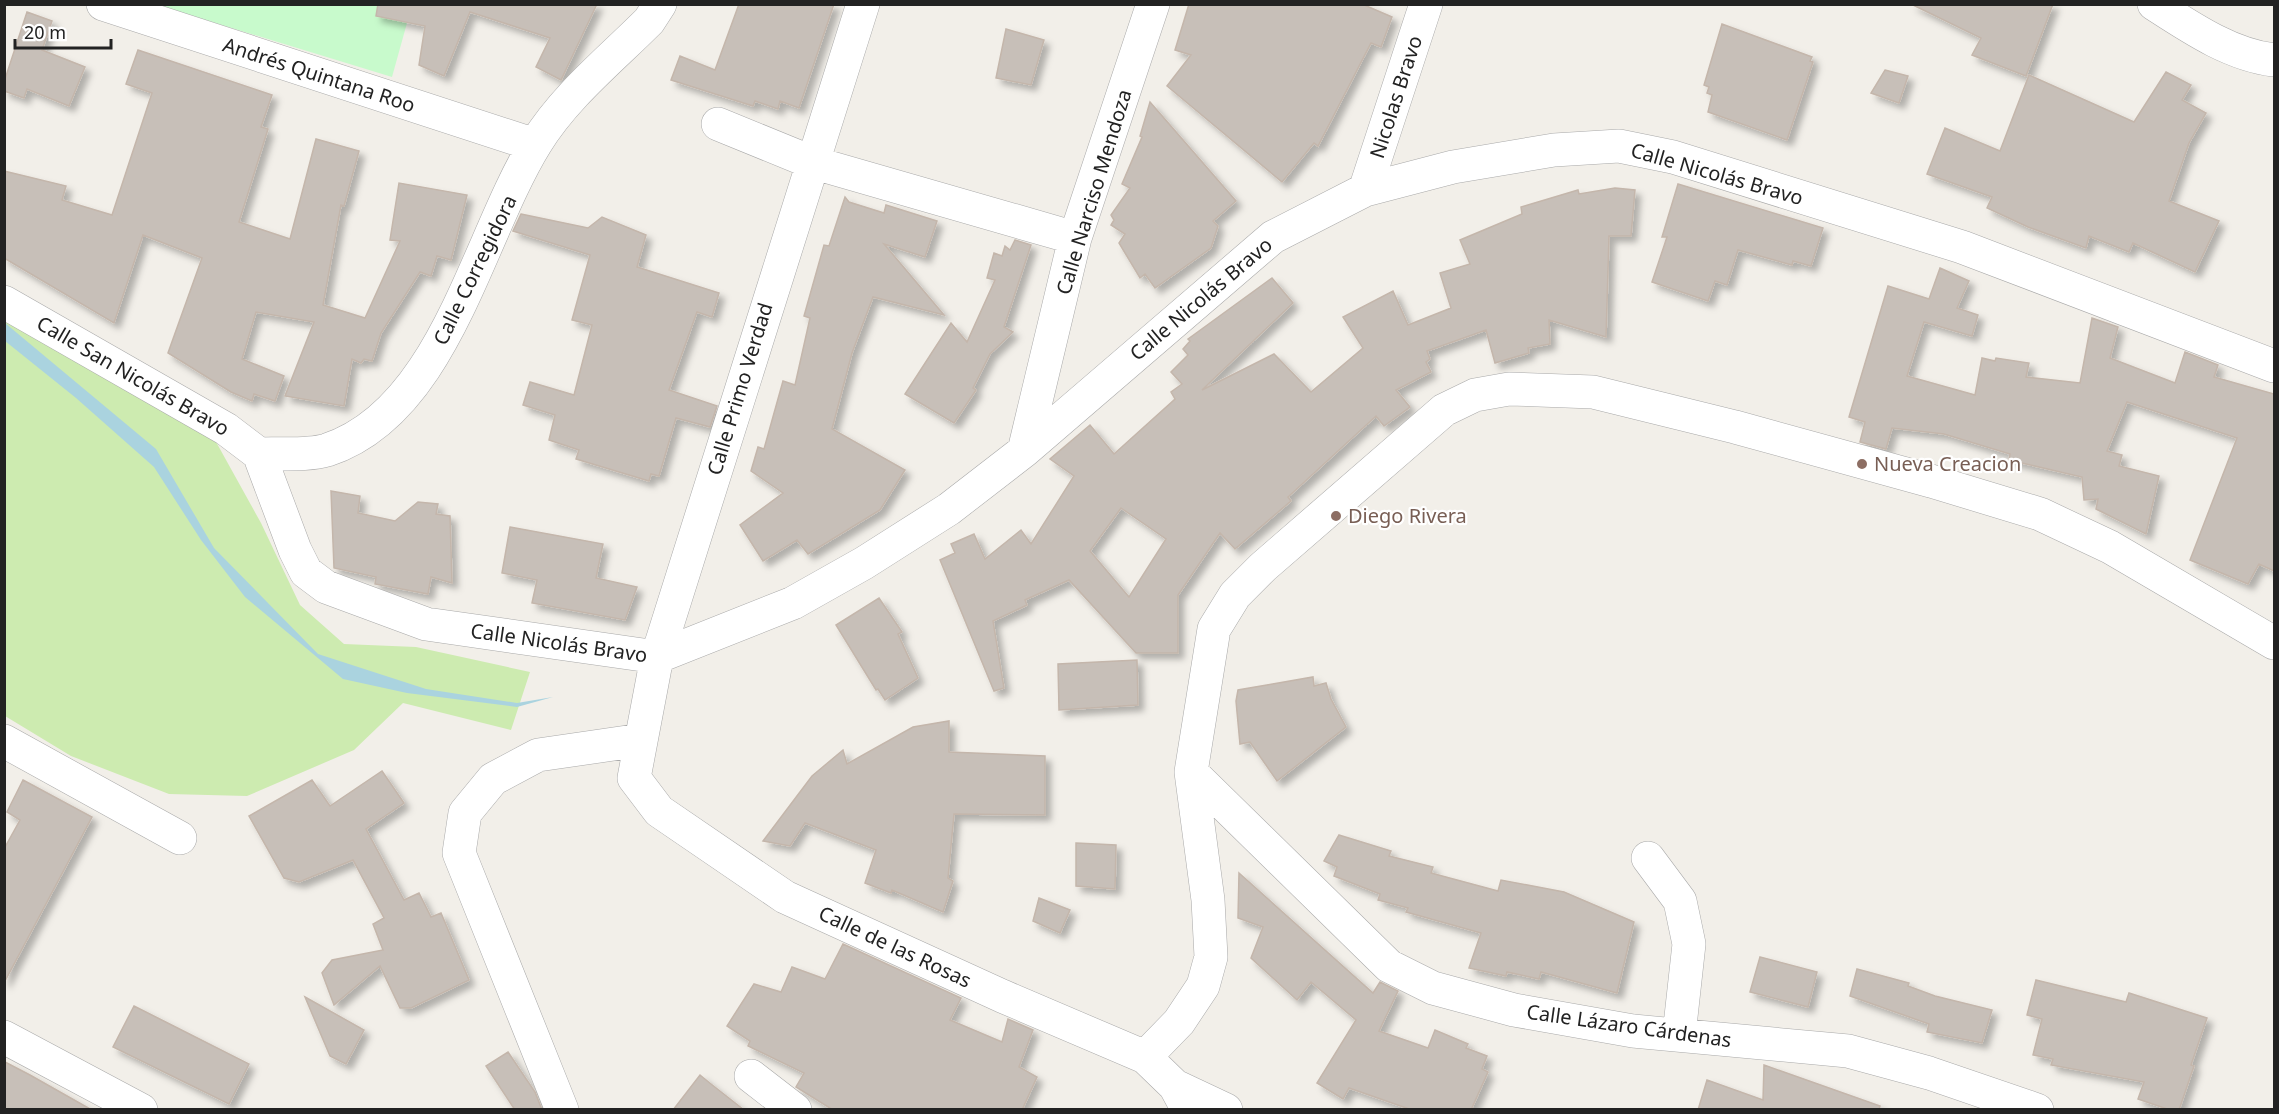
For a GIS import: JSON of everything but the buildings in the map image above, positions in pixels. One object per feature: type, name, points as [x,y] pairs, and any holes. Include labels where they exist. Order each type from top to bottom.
[{"type":"street","name":"Andrés Quintana Roo","points":[[104,4],[535,145]]},
{"type":"street","name":"Calle Primo Verdad","points":[[634,778],[657,657],[811,162],[863,4]]},
{"type":"street","name":"Calle Narciso Mendoza","points":[[1024,451],[1075,238],[1153,4]]},
{"type":"street","name":"Nicolas Bravo","points":[[1365,190],[1426,4]]},
{"type":"street","points":[[2159,6],[2215,40],[2255,58],[2274,60]]},
{"type":"street","name":"Calle Corregidora","points":[[259,454],[325,450],[354,438],[382,419],[429,365],[535,145],[559,110],[661,10]]},
{"type":"street","points":[[718,124],[811,162],[1075,238]]},
{"type":"street","name":"Calle Nicolás Bravo","points":[[259,454],[295,550],[306,572],[326,587],[426,624],[657,657],[793,603],[864,563],[949,508],[1024,451],[1273,237],[1365,190],[1454,167],[1554,150],[1619,146],[1673,158],[1962,247],[2274,366]]},
{"type":"street","name":"Calle San Nicolás Bravo","points":[[4,302],[226,429],[259,454]]},
{"type":"street","points":[[1145,1057],[1179,1022],[1203,986],[1211,957],[1208,900],[1191,772],[1214,629],[1235,594],[1263,567],[1444,410],[1475,395],[1509,389],[1593,392],[1735,427],[2040,514],[2110,547],[2274,643]]},
{"type":"street","points":[[562,1110],[459,853],[465,813],[493,779],[538,756],[641,740]]},
{"type":"street","points":[[4,741],[180,838]]},
{"type":"street","name":"Calle Lázaro Cárdenas","points":[[1191,772],[1389,966],[1433,988],[1514,1010],[1633,1030],[1848,1051],[1929,1073],[2037,1110]]},
{"type":"street","name":"Calle de las Rosas","points":[[634,778],[659,811],[785,897],[1002,996],[1145,1057],[1181,1098],[1226,1110]]},
{"type":"street","points":[[1648,858],[1680,901],[1689,944],[1679,1035]]},
{"type":"street","points":[[4,1037],[104,1102],[141,1110]]},
{"type":"street","points":[[751,1076],[795,1110]]},
{"type":"green space","points":[[153,4],[412,5],[392,77]]},
{"type":"green space","points":[[5,320],[205,422],[261,523],[300,605],[344,644],[416,647],[530,672],[511,730],[403,703],[354,750],[247,796],[169,794],[71,756],[5,716]]},
{"type":"water","points":[[5,323],[156,449],[214,548],[318,654],[426,689],[517,703],[553,697],[517,707],[407,693],[343,679],[245,597],[201,540],[154,467],[76,398],[5,341]]},
{"type":"place","name":"Nueva Creacion","points":[[1862,464]]},
{"type":"place","name":"Diego Rivera","points":[[1336,516]]}]
